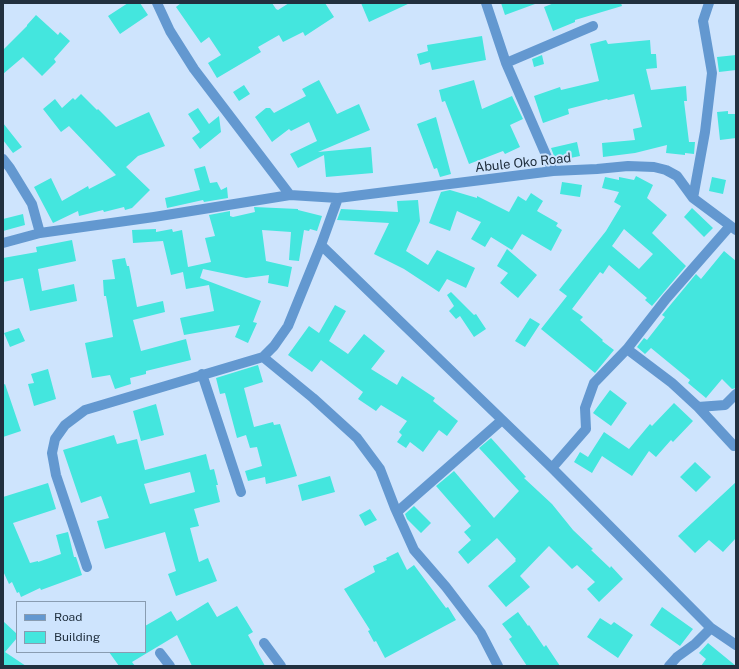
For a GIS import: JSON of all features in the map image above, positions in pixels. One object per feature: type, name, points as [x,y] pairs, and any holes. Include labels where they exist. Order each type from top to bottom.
[{"type":"street","points":[[157,3],[170,31],[194,69],[290,195]]},
{"type":"street","points":[[486,3],[506,63],[553,171]]},
{"type":"street","points":[[694,198],[706,132],[712,73],[703,21],[708,3]]},
{"type":"street","points":[[506,63],[593,26]]},
{"type":"street","points":[[3,159],[32,204],[40,233]]},
{"type":"street","name":"Abule Oko Road","points":[[3,243],[40,233],[154,217],[290,195],[338,198],[553,171],[628,166],[654,167],[666,170],[677,176],[694,198],[733,228]]},
{"type":"street","points":[[87,567],[56,475],[52,453],[56,439],[65,425],[85,410],[263,357],[274,346],[288,326],[321,245],[338,198]]},
{"type":"street","points":[[552,468],[586,429],[585,408],[594,383],[627,349],[666,299],[733,228]]},
{"type":"street","points":[[321,245],[552,468],[711,628],[736,646]]},
{"type":"street","points":[[627,349],[672,383],[698,407],[734,446]]},
{"type":"street","points":[[263,357],[314,398],[357,438],[380,468],[414,550],[446,586],[481,633],[498,666]]},
{"type":"street","points":[[202,374],[241,492]]},
{"type":"street","points":[[698,407],[725,405],[736,394]]},
{"type":"street","points":[[397,512],[502,420]]},
{"type":"street","points":[[668,666],[677,657],[695,644],[711,628]]},
{"type":"street","points":[[264,643],[282,666]]},
{"type":"street","points":[[160,653],[170,666]]},
{"type":"building","points":[[128,3],[140,3],[148,15],[120,34],[108,16]]},
{"type":"building","points":[[181,3],[272,3],[278,10],[289,3],[325,3],[334,17],[305,36],[303,32],[283,42],[279,35],[258,47],[261,52],[217,78],[208,63],[221,55],[209,37],[201,43],[176,7]]},
{"type":"building","points":[[361,3],[410,3],[369,22]]},
{"type":"building","points":[[501,3],[534,3],[535,4],[505,15]]},
{"type":"building","points":[[554,3],[621,3],[622,6],[575,20],[575,22],[553,31],[544,7]]},
{"type":"building","points":[[36,15],[58,35],[60,32],[70,41],[54,59],[56,62],[42,76],[23,57],[3,74],[3,50]]},
{"type":"building","points":[[482,36],[486,60],[432,70],[430,62],[420,65],[417,54],[428,51],[427,45]]},
{"type":"building","points":[[606,40],[608,44],[650,40],[651,54],[656,54],[657,68],[646,69],[651,90],[686,86],[687,101],[684,101],[689,142],[695,142],[694,154],[685,153],[685,155],[666,153],[667,145],[635,153],[603,157],[602,143],[635,140],[633,129],[642,127],[634,94],[568,109],[569,114],[543,123],[534,96],[560,87],[561,90],[599,81],[590,44]]},
{"type":"building","points":[[542,55],[544,64],[534,67],[532,59]]},
{"type":"building","points":[[736,55],[736,70],[719,72],[717,57]]},
{"type":"building","points":[[319,80],[337,114],[359,104],[370,130],[318,152],[371,147],[373,173],[326,177],[324,155],[298,168],[290,154],[317,141],[309,122],[291,131],[289,129],[272,142],[255,117],[266,108],[270,108],[274,113],[306,96],[302,89]]},
{"type":"building","points":[[474,80],[482,109],[512,96],[523,119],[510,125],[520,147],[505,154],[503,151],[469,164],[445,101],[442,102],[439,90]]},
{"type":"building","points":[[244,85],[250,94],[239,101],[233,92]]},
{"type":"building","points":[[81,94],[116,127],[149,112],[165,146],[138,156],[126,167],[150,190],[132,208],[125,210],[124,207],[104,212],[103,210],[79,216],[78,211],[53,223],[34,187],[51,178],[62,201],[88,186],[89,189],[116,175],[69,126],[61,132],[43,109],[55,99],[62,108],[73,98],[75,100]]},
{"type":"building","points":[[198,108],[209,124],[219,116],[221,132],[200,149],[192,138],[200,132],[188,114]]},
{"type":"building","points":[[728,111],[728,114],[736,114],[736,138],[720,140],[717,112]]},
{"type":"building","points":[[436,117],[451,174],[440,177],[437,168],[434,169],[417,124]]},
{"type":"building","points":[[3,123],[22,147],[13,153],[3,140]]},
{"type":"building","points":[[577,142],[580,156],[556,161],[551,148]]},
{"type":"building","points":[[205,166],[210,183],[217,182],[221,190],[227,187],[228,198],[204,202],[203,200],[167,208],[165,198],[200,190],[194,169]]},
{"type":"building","points":[[636,176],[653,185],[647,198],[667,215],[652,233],[686,266],[652,306],[645,300],[647,298],[609,265],[603,274],[600,272],[572,309],[583,317],[580,320],[614,350],[595,373],[541,329],[567,296],[559,290],[606,231],[621,206],[614,202],[619,192],[602,188],[605,177],[619,180],[619,177],[634,180]],"holes":[[[624,229],[653,254],[639,269],[612,246]]]},
{"type":"building","points":[[712,177],[726,180],[723,194],[709,191]]},
{"type":"building","points":[[562,182],[582,185],[580,197],[560,194]]},
{"type":"building","points":[[450,190],[477,198],[477,196],[509,212],[518,196],[526,201],[531,193],[543,201],[537,211],[558,223],[556,226],[562,230],[551,251],[522,234],[512,250],[491,237],[485,247],[471,239],[481,222],[457,211],[450,231],[429,223],[441,192]]},
{"type":"building","points":[[418,200],[420,221],[406,251],[428,265],[437,250],[475,268],[466,288],[447,279],[439,292],[404,269],[374,254],[389,223],[337,220],[341,209],[398,212],[397,201]]},
{"type":"building","points":[[254,207],[298,209],[322,216],[317,231],[310,229],[309,231],[304,230],[299,261],[289,260],[291,232],[262,230],[266,261],[292,267],[288,287],[268,283],[269,275],[246,278],[203,269],[200,278],[261,301],[253,322],[257,323],[248,343],[235,337],[240,325],[184,335],[180,318],[214,311],[209,285],[186,289],[183,272],[171,275],[163,241],[133,243],[132,230],[156,229],[156,232],[172,229],[173,232],[182,230],[188,267],[211,262],[205,238],[215,236],[209,215],[230,211],[230,216],[233,217],[255,212]]},
{"type":"building","points":[[692,208],[713,228],[704,237],[684,217]]},
{"type":"building","points":[[23,214],[25,225],[3,231],[3,219]]},
{"type":"building","points":[[72,240],[76,261],[38,269],[42,291],[74,284],[77,301],[30,311],[23,278],[3,282],[3,258],[37,252],[36,247]]},
{"type":"building","points":[[507,249],[537,275],[518,298],[500,283],[508,273],[497,266]]},
{"type":"building","points":[[724,251],[736,261],[736,388],[732,389],[722,379],[706,398],[688,383],[690,380],[651,348],[645,354],[637,347],[644,338],[647,340],[665,317],[662,315],[696,274],[701,279]]},
{"type":"building","points":[[125,258],[127,266],[129,266],[137,307],[163,301],[165,312],[133,320],[141,351],[186,339],[191,360],[146,371],[146,374],[130,378],[131,384],[115,389],[110,375],[92,378],[85,343],[113,337],[106,296],[104,296],[103,280],[115,279],[112,260]]},
{"type":"building","points":[[451,292],[474,315],[476,314],[486,329],[474,337],[460,316],[456,319],[449,311],[454,306],[447,295]]},
{"type":"building","points":[[335,305],[346,311],[329,341],[348,354],[364,334],[385,351],[371,369],[397,385],[402,376],[435,398],[433,401],[458,421],[447,436],[439,430],[423,452],[410,442],[406,448],[397,442],[402,435],[399,432],[407,421],[381,405],[376,411],[358,399],[363,392],[321,360],[312,372],[288,355],[309,326],[319,333]]},
{"type":"building","points":[[530,318],[540,324],[525,347],[515,341]]},
{"type":"building","points":[[19,328],[25,341],[10,347],[4,333]]},
{"type":"building","points":[[258,365],[263,382],[244,388],[254,427],[273,422],[274,425],[280,424],[297,476],[266,484],[265,477],[248,481],[245,471],[262,466],[257,447],[250,448],[246,435],[237,438],[225,393],[220,394],[216,378]]},
{"type":"building","points":[[48,369],[56,399],[34,406],[28,384],[34,383],[31,374]]},
{"type":"building","points":[[5,384],[21,431],[3,437],[3,385]]},
{"type":"building","points":[[610,390],[627,403],[611,426],[593,413]]},
{"type":"building","points":[[674,403],[693,421],[673,442],[671,440],[656,457],[649,451],[632,476],[602,456],[592,473],[574,462],[580,452],[588,457],[604,432],[629,449],[650,424],[652,426]]},
{"type":"building","points":[[156,404],[164,435],[141,441],[133,411]]},
{"type":"building","points":[[114,435],[117,444],[137,439],[145,470],[206,454],[210,470],[214,469],[220,502],[194,509],[199,526],[190,528],[199,562],[208,558],[217,581],[176,596],[168,574],[176,571],[165,532],[105,549],[97,521],[109,518],[101,496],[81,503],[63,450]],"holes":[[[190,472],[195,492],[150,504],[144,484]]]},
{"type":"building","points":[[491,438],[526,477],[524,478],[552,504],[573,530],[593,549],[591,550],[610,568],[611,566],[623,579],[599,602],[587,589],[595,582],[577,565],[572,569],[549,546],[520,576],[530,587],[506,607],[488,586],[516,561],[516,559],[497,538],[468,564],[458,552],[471,540],[464,532],[471,526],[436,486],[454,471],[494,518],[519,491],[479,448]]},
{"type":"building","points":[[695,462],[711,477],[696,492],[680,477]]},
{"type":"building","points":[[330,476],[335,492],[302,501],[298,485]]},
{"type":"building","points":[[736,482],[736,538],[723,552],[709,540],[695,553],[678,536]]},
{"type":"building","points":[[48,483],[56,509],[13,523],[30,563],[38,562],[61,554],[56,535],[68,532],[74,557],[76,557],[82,575],[41,590],[40,588],[21,597],[19,592],[17,593],[12,582],[9,584],[3,571],[3,497]]},
{"type":"building","points":[[414,506],[431,523],[421,533],[407,519],[405,514]]},
{"type":"building","points":[[370,509],[377,520],[365,526],[359,515]]},
{"type":"building","points":[[398,552],[407,570],[414,565],[446,608],[448,607],[456,620],[385,658],[376,641],[374,642],[368,631],[370,630],[344,589],[375,572],[373,566],[387,560],[386,558]]},
{"type":"building","points":[[208,602],[217,617],[237,606],[253,632],[248,635],[265,666],[192,666],[177,635],[132,662],[135,666],[119,666],[110,653],[146,653],[146,625],[171,611],[177,621]]},
{"type":"building","points":[[662,607],[693,629],[680,646],[650,625]]},
{"type":"building","points":[[518,612],[544,647],[546,645],[560,666],[527,666],[509,639],[512,637],[502,624]]},
{"type":"building","points":[[600,618],[611,625],[614,622],[633,635],[618,658],[587,637]]},
{"type":"building","points":[[3,621],[16,633],[16,639],[5,652],[26,666],[3,666]]},
{"type":"building","points":[[708,643],[736,666],[701,666],[706,659],[699,653]]}]
